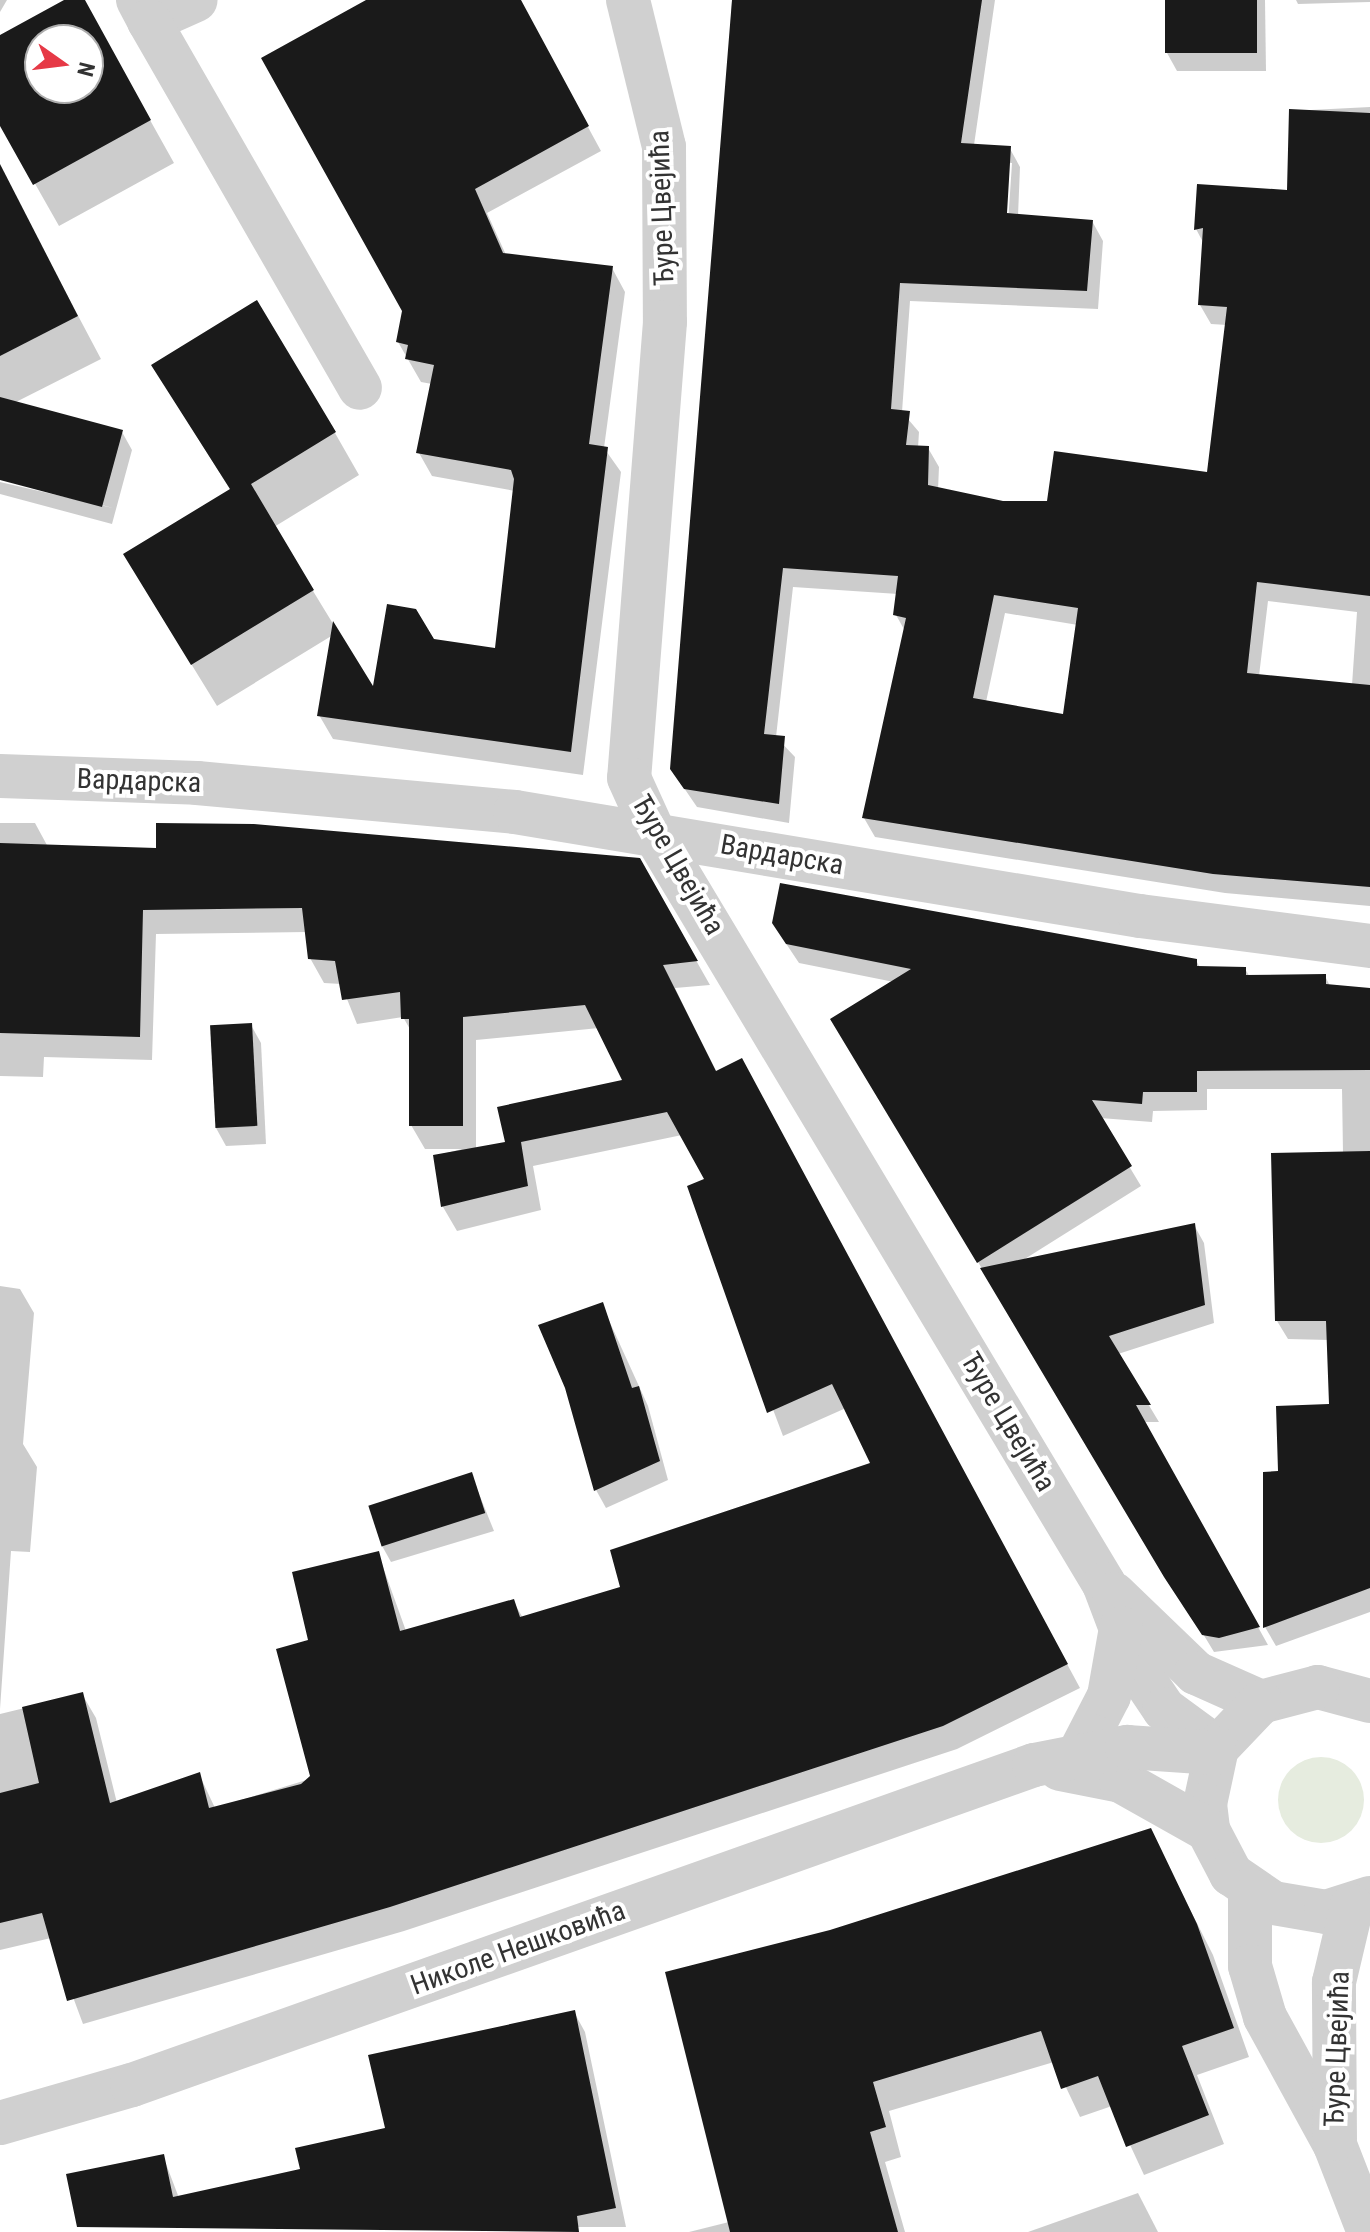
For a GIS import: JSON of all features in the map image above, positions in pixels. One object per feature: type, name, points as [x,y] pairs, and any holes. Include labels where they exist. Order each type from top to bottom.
[{"type":"street","points":[[196,0],[143,11],[360,388]]},
{"type":"street","name":"Ђуре Цвејића","points":[[628,0],[664,147],[665,322],[627,744],[629,778],[654,833],[1104,1584],[1121,1628],[1164,1709],[1216,1750]]},
{"type":"street","name":"Вардарска","points":[[0,776],[197,783],[515,812],[1140,916],[1370,946]]},
{"type":"street","name":"Ђуре Цвејића","points":[[1104,1584],[1196,1673],[1261,1702]]},
{"type":"street","points":[[1079,1754],[1109,1696],[1121,1628]]},
{"type":"street","points":[[1361,1902],[1299,1911],[1250,1890],[1231,1874],[1208,1830],[1207,1778],[1216,1750],[1261,1702],[1303,1689],[1363,1687]]},
{"type":"street","name":"Николе Нешковића","points":[[0,2123],[132,2085],[1034,1765],[1127,1747],[1216,1750]]},
{"type":"street","name":"Николе Нешковића","points":[[1034,1765],[1121,1781],[1208,1830]]},
{"type":"street","name":"Ђуре Цвејића","points":[[1250,1890],[1250,1966],[1265,2017],[1335,2145],[1369,2232]]},
{"type":"street","name":"Ђуре Цвејића","points":[[1335,2145],[1334,1982],[1361,1902]]},
{"type":"shaded area","points":[[1321,1757],[1345,1764],[1357,1776],[1364,1800],[1357,1824],[1345,1836],[1321,1843],[1297,1836],[1285,1824],[1278,1800],[1285,1776],[1297,1764]]},
{"type":"building","points":[[64,0],[85,0],[98,24],[24,24],[24,104],[104,104],[104,35],[151,120],[33,185],[0,126],[0,35]]},
{"type":"building","points":[[366,0],[521,0],[589,126],[475,189],[503,253],[613,266],[589,444],[608,447],[571,752],[317,716],[333,621],[373,686],[387,604],[416,609],[434,639],[495,648],[514,479],[511,470],[416,453],[434,365],[405,359],[408,345],[396,342],[402,311],[261,58]]},
{"type":"building","points":[[732,0],[982,0],[961,143],[1011,146],[1007,213],[1093,220],[1087,291],[900,283],[891,409],[910,411],[906,445],[929,446],[928,485],[1003,501],[1047,501],[1054,451],[1207,472],[1227,307],[1198,305],[1203,228],[1194,230],[1197,184],[1287,190],[1289,109],[1370,113],[1370,596],[1257,582],[1247,673],[1370,685],[1370,887],[1213,874],[862,818],[906,618],[893,615],[898,576],[783,568],[764,734],[785,736],[779,804],[684,789],[670,769]],"holes":[[[994,595],[1078,608],[1063,714],[973,698]]]},
{"type":"building","points":[[1165,0],[1257,0],[1257,53],[1165,53]]},
{"type":"building","points":[[0,164],[78,316],[0,356]]},
{"type":"building","points":[[257,300],[336,432],[251,484],[314,590],[191,665],[123,554],[230,489],[151,365]]},
{"type":"building","points":[[0,397],[123,430],[102,507],[0,480]]},
{"type":"building","points":[[156,823],[254,824],[640,858],[698,961],[663,965],[716,1071],[742,1058],[1068,1664],[943,1726],[390,1907],[67,2001],[42,1913],[0,1923],[0,1793],[39,1783],[22,1707],[83,1692],[110,1803],[200,1772],[209,1808],[301,1784],[310,1776],[276,1649],[308,1640],[292,1572],[379,1551],[400,1631],[514,1599],[520,1617],[620,1587],[610,1550],[870,1463],[832,1384],[767,1413],[687,1186],[704,1179],[667,1112],[521,1142],[528,1186],[441,1207],[433,1155],[505,1142],[497,1107],[622,1080],[585,1005],[463,1017],[463,1126],[409,1126],[409,1019],[401,1019],[400,992],[342,1000],[335,961],[308,959],[302,908],[143,910],[140,1037],[0,1033],[0,843],[156,848]]},
{"type":"building","points":[[780,883],[1197,959],[1197,966],[1246,967],[1246,975],[1326,974],[1326,984],[1370,988],[1370,1070],[1197,1071],[1197,1092],[1143,1092],[1142,1104],[1092,1100],[1132,1166],[977,1263],[830,1019],[911,969],[786,944],[772,923]]},
{"type":"building","points":[[252,1023],[257,1126],[215,1128],[210,1025]]},
{"type":"building","points":[[1370,1151],[1370,1588],[1263,1628],[1263,1472],[1278,1471],[1276,1406],[1329,1404],[1326,1321],[1275,1321],[1271,1153]]},
{"type":"building","points":[[1195,1223],[1205,1305],[1109,1336],[1151,1405],[1136,1405],[1260,1627],[1219,1638],[1202,1635],[1164,1577],[980,1268]]},
{"type":"building","points":[[603,1302],[632,1388],[639,1386],[660,1461],[594,1491],[565,1388],[538,1325]]},
{"type":"building","points":[[472,1472],[485,1513],[382,1547],[368,1506]]},
{"type":"building","points":[[1151,1828],[1197,1924],[1234,2028],[1182,2046],[1209,2115],[1126,2147],[1098,2076],[1061,2089],[1041,2031],[873,2082],[886,2127],[870,2132],[898,2232],[730,2232],[665,1972],[830,1930]]},
{"type":"building","points":[[575,2010],[616,2208],[577,2216],[579,2232],[77,2227],[66,2174],[164,2154],[173,2197],[300,2169],[295,2148],[385,2128],[368,2055]]}]
